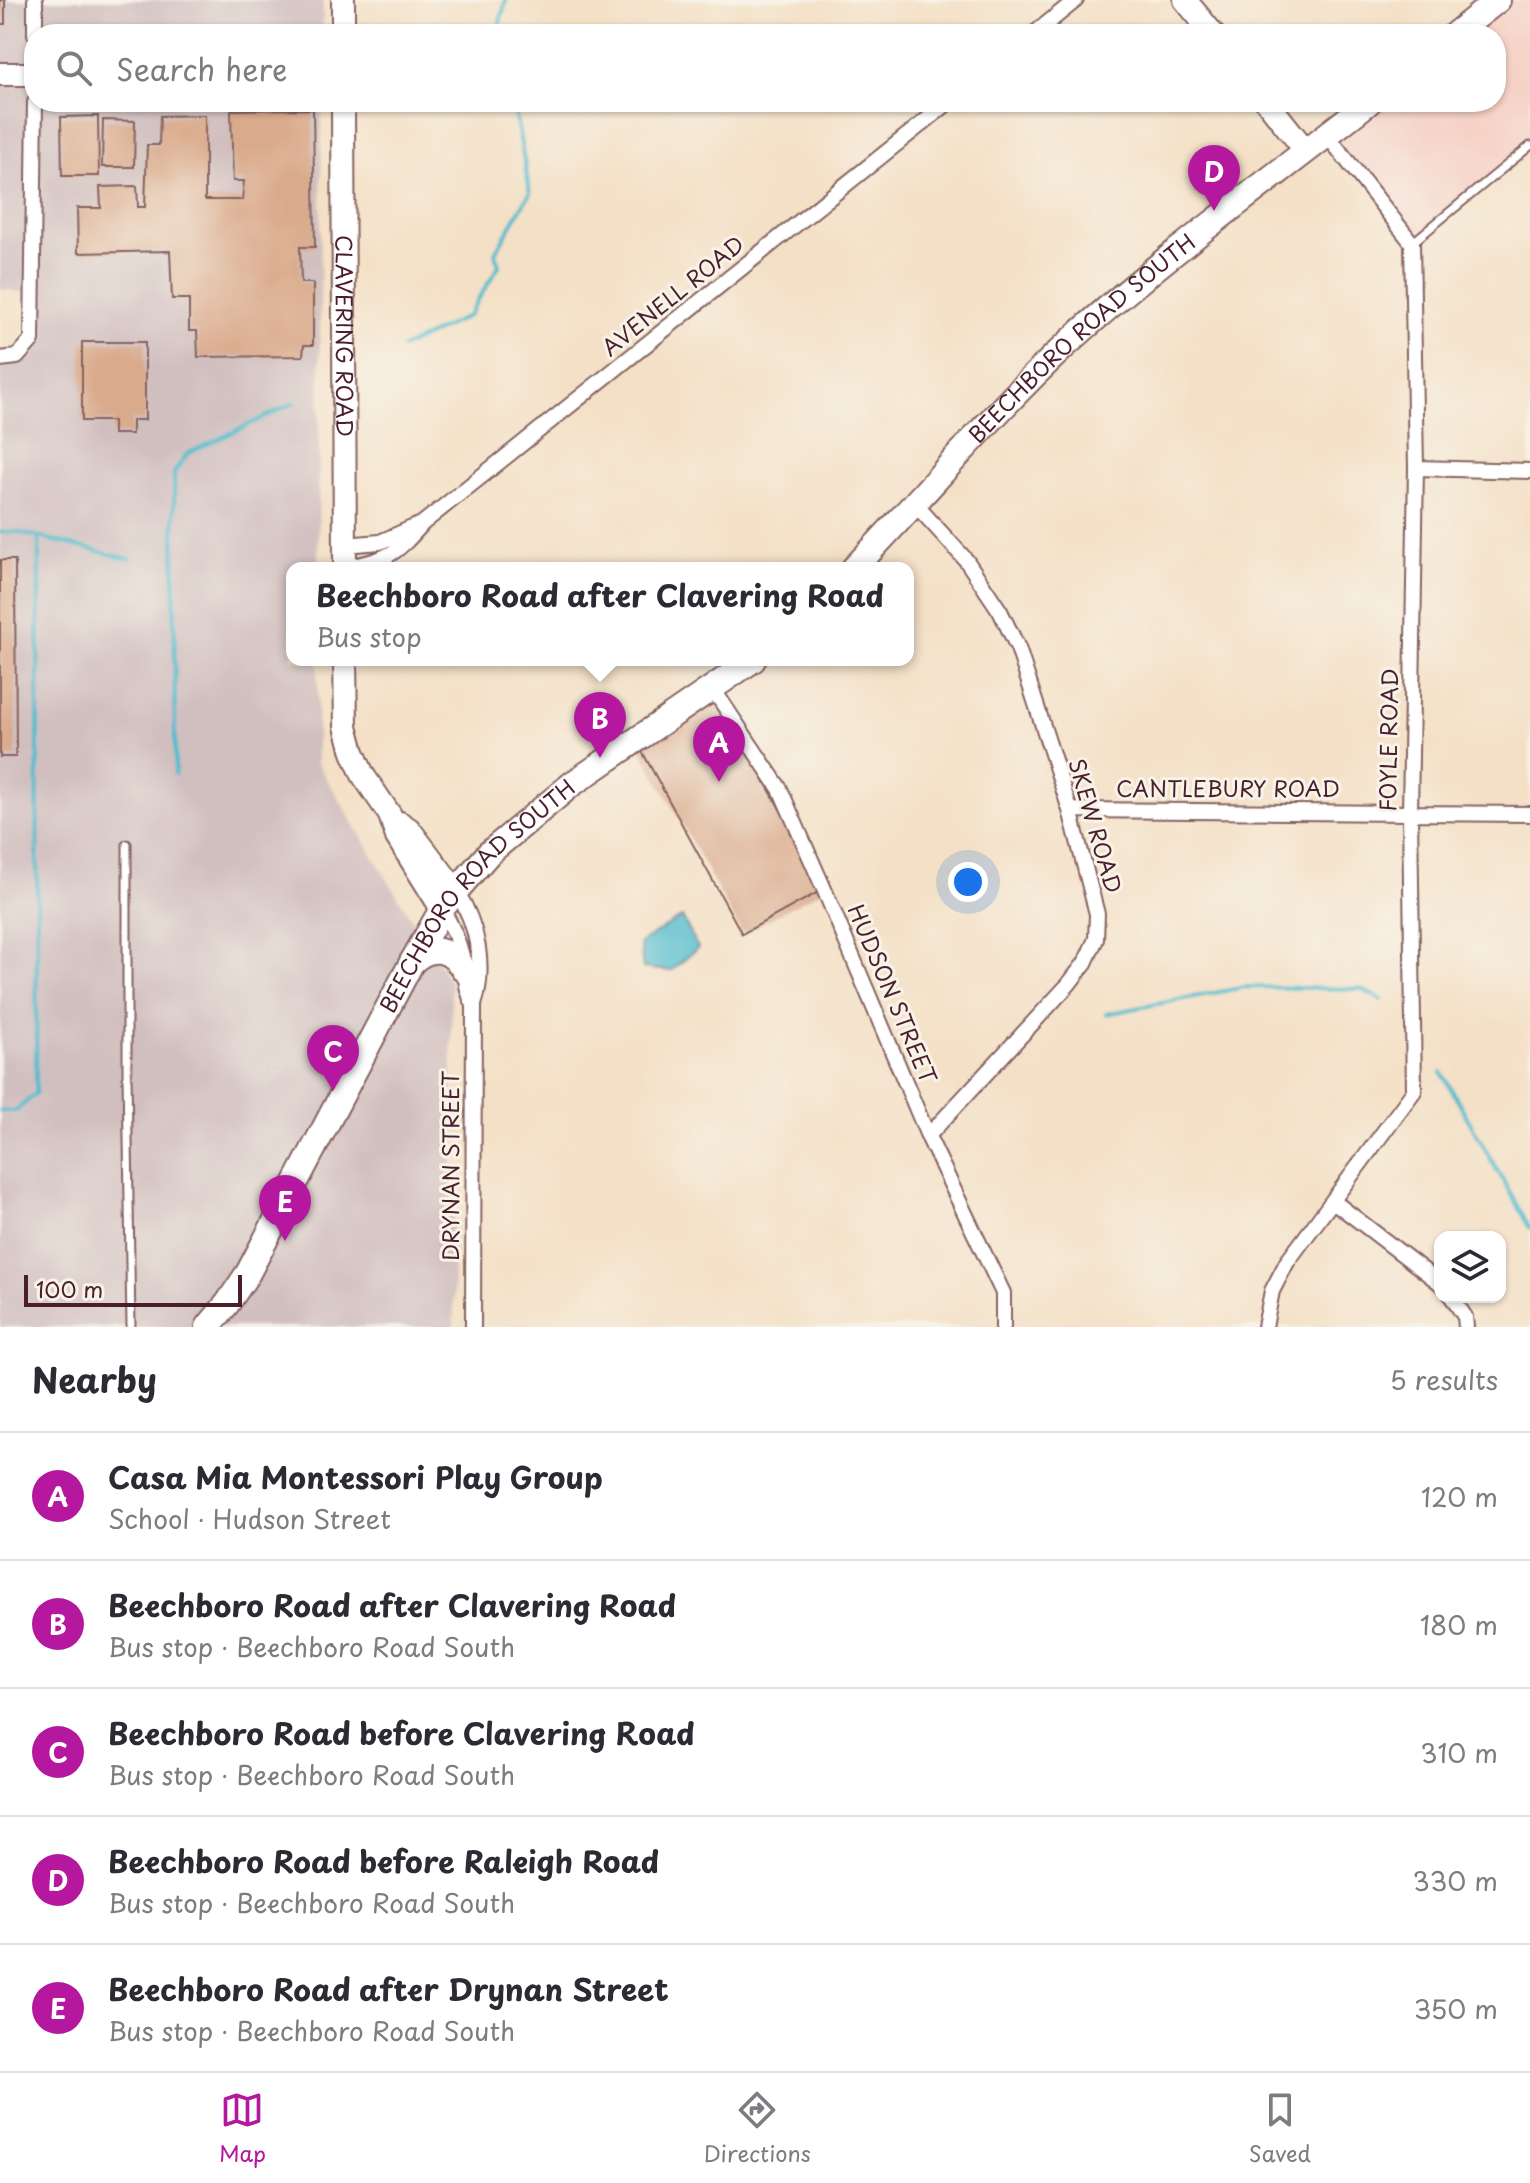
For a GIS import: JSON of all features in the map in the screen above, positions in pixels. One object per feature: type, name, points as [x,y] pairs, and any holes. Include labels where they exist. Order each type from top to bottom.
[{"type":"main road","points":[[1468,24],[1498,0]]},
{"type":"main road","name":"BEECHBORO ROAD SOUTH","points":[[860,562],[1021,390],[1091,322],[1356,112]]},
{"type":"main road","name":"BEECHBORO ROAD SOUTH","points":[[208,1327],[248,1273],[412,962],[449,900],[489,853],[572,784],[745,666]]},
{"type":"main road","points":[[412,962],[420,955],[438,950],[458,960],[465,971]]},
{"type":"street","points":[[35,0],[35,24]]},
{"type":"street","points":[[343,0],[343,24]]},
{"type":"street","points":[[1046,24],[1076,0]]},
{"type":"street","points":[[1185,0],[1205,24]]},
{"type":"street","points":[[0,74],[24,74]]},
{"type":"street","points":[[0,359],[17,357],[32,340],[35,112]]},
{"type":"street","name":"CLAVERING ROAD","points":[[343,112],[345,560]]},
{"type":"street","name":"AVENELL ROAD","points":[[375,562],[402,547],[423,523],[937,112]]},
{"type":"street","points":[[1275,112],[1306,151]]},
{"type":"street","points":[[1327,135],[1412,243]]},
{"type":"street","name":"FOYLE ROAD","points":[[1265,1327],[1272,1291],[1287,1262],[1414,1091],[1410,812],[1416,468],[1412,243]]},
{"type":"street","points":[[1416,468],[1530,471]]},
{"type":"street","name":"SKEW ROAD","points":[[915,504],[966,560],[1000,611],[1018,648],[1070,810],[1097,914],[1096,939],[1085,963],[928,1136]]},
{"type":"street","name":"AVENELL ROAD","points":[[345,560],[423,523]]},
{"type":"street","points":[[345,666],[348,739],[363,775],[390,815],[397,837],[449,900]]},
{"type":"street","name":"HUDSON STREET","points":[[713,689],[780,789],[928,1136],[1003,1293],[1003,1327]]},
{"type":"street","name":"CANTLEBURY ROAD","points":[[1070,810],[1530,814]]},
{"type":"street","name":"DRYNAN STREET","points":[[449,900],[467,993],[474,1005]]},
{"type":"street","name":"DRYNAN STREET","points":[[449,900],[469,913],[478,943],[479,985],[474,1005],[473,1327]]},
{"type":"street","points":[[1333,1201],[1434,1278]]},
{"type":"street","points":[[1456,1303],[1465,1317],[1466,1327]]},
{"type":"lane","points":[[1412,243],[1530,146]]},
{"type":"lane","points":[[127,844],[131,1327]]},
{"type":"shaded area","points":[[0,0],[323,0],[323,24],[24,24],[24,112],[322,112],[318,562],[286,562],[286,666],[318,666],[317,763],[451,984],[454,1327],[0,1327],[0,359],[32,340],[32,293],[0,289]]},
{"type":"shaded area","points":[[1500,0],[1530,0],[1530,145],[1414,240],[1332,134],[1360,112],[1506,112],[1506,24],[1470,24]]},
{"type":"water","points":[[682,917],[698,948],[671,971],[643,968],[640,943]]},
{"type":"building","points":[[0,0],[5,0],[5,24],[0,24]]},
{"type":"building","points":[[231,112],[313,112],[315,247],[300,247],[301,283],[313,283],[313,345],[304,345],[303,356],[198,357],[197,331],[189,331],[189,299],[172,299],[170,251],[78,253],[77,208],[101,208],[100,187],[137,186],[138,207],[145,207],[147,145],[159,145],[160,116],[205,115],[205,200],[242,200],[244,181],[233,181]]},
{"type":"building","points":[[98,116],[99,176],[62,176],[61,117]]},
{"type":"building","points":[[103,120],[135,121],[134,167],[102,167]]},
{"type":"building","points":[[82,342],[145,342],[145,420],[132,420],[132,434],[113,434],[113,421],[82,421]]},
{"type":"building","points":[[0,560],[15,560],[16,757],[0,757]]},
{"type":"building","points":[[720,700],[824,889],[742,934],[638,744]]},
{"type":"waterway","points":[[500,24],[506,0]]},
{"type":"waterway","points":[[402,348],[468,316],[499,266],[495,253],[530,193],[515,112]]},
{"type":"waterway","points":[[175,774],[174,473],[187,454],[294,403]]},
{"type":"waterway","points":[[0,532],[39,537]]},
{"type":"waterway","points":[[0,1111],[16,1111],[36,1093],[39,537],[130,559]]},
{"type":"waterway","points":[[1106,1014],[1245,987],[1361,989],[1382,1000]]},
{"type":"waterway","points":[[1442,1073],[1530,1228]]},
{"type":"place","name":"Beechboro Road before Raleigh Road","points":[[1214,211]]},
{"type":"place","name":"Beechboro Road after Clavering Road","points":[[600,758]]},
{"type":"place","name":"Casa Mia Montessori Play Group","points":[[719,782]]},
{"type":"place","name":"Beechboro Road before Clavering Road","points":[[333,1091]]},
{"type":"place","name":"Beechboro Road after Drynan Street","points":[[285,1241]]}]
